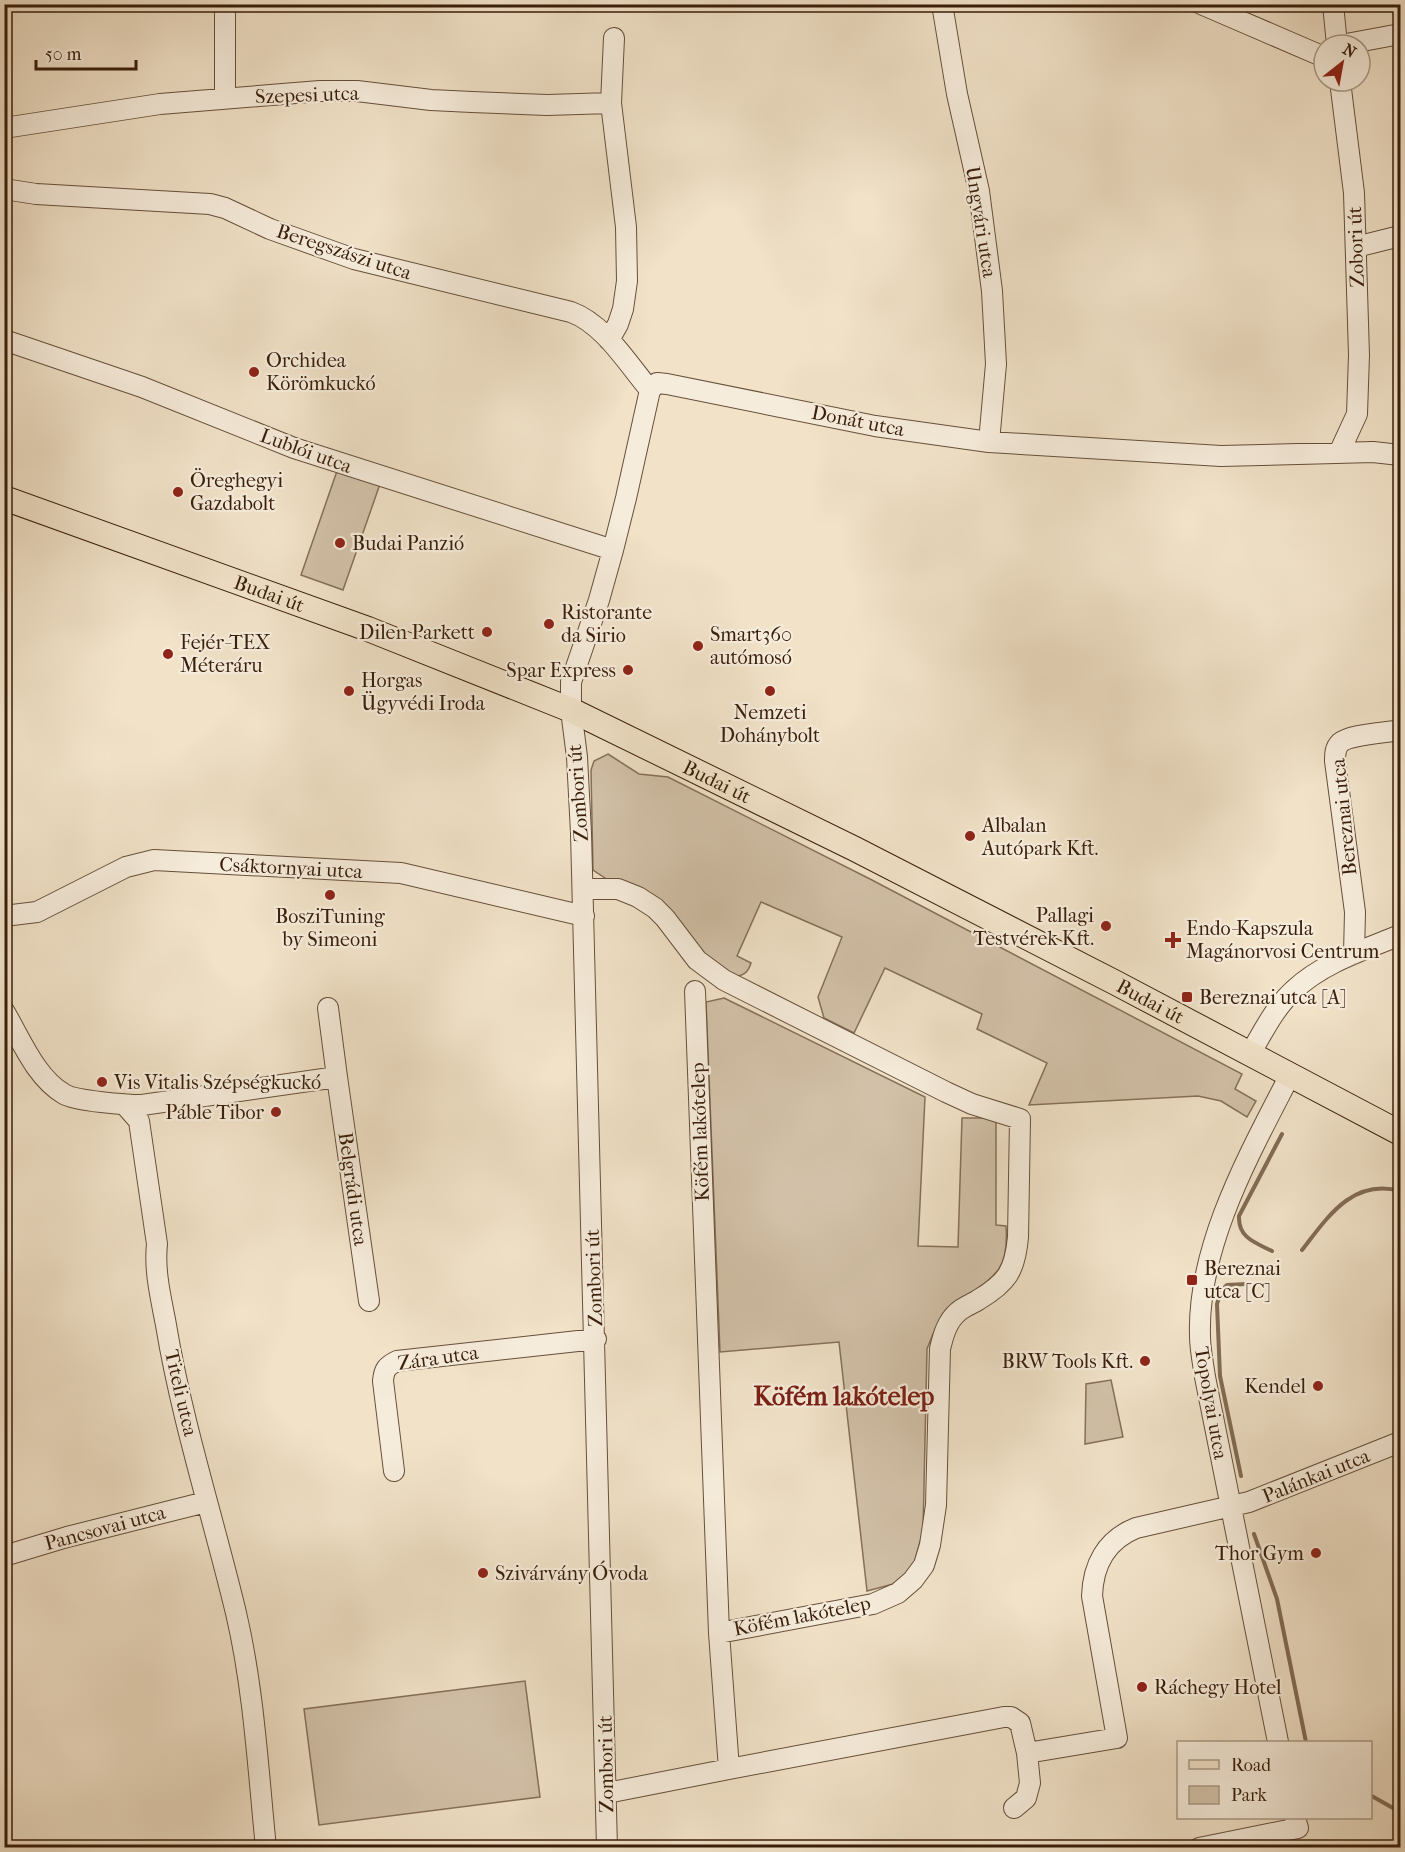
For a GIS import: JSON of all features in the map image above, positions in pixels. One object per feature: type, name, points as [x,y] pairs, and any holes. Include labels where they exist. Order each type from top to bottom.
[{"type":"main road","name":"Budai út","points":[[4,498],[368,629],[571,710],[855,849],[1401,1133]]},
{"type":"street","points":[[225,4],[225,98]]},
{"type":"street","name":"Ungvári utca","points":[[942,4],[957,94],[979,191],[992,291],[996,364],[989,442]]},
{"type":"street","points":[[1201,4],[1312,52]]},
{"type":"street","points":[[1333,4],[1337,33]]},
{"type":"street","points":[[1372,39],[1401,34]]},
{"type":"street","points":[[609,340],[623,309],[627,281],[626,227],[611,104],[614,38]]},
{"type":"street","name":"Szepesi utca","points":[[4,128],[109,111],[225,98],[338,91],[472,102],[548,105],[611,104]]},
{"type":"street","name":"Zobori út","points":[[1339,453],[1357,414],[1359,355],[1353,193],[1341,93]]},
{"type":"street","name":"Beregszászi utca","points":[[4,189],[36,194],[210,204],[225,208],[270,229],[354,259],[571,312],[592,322],[650,390]]},
{"type":"street","points":[[1356,247],[1401,236]]},
{"type":"street","name":"Lublói utca","points":[[4,340],[142,387],[294,448],[613,550]]},
{"type":"street","name":"Donát utca","points":[[650,390],[657,384],[667,384],[875,426],[989,442],[1193,455],[1373,452],[1401,454]]},
{"type":"street","points":[[571,710],[571,682],[599,600],[613,550],[650,390]]},
{"type":"street","name":"Zobori út","points":[[1357,414],[1373,452]]},
{"type":"street","name":"Zombori út","points":[[571,710],[577,757],[584,916],[607,1848]]},
{"type":"street","name":"Bereznai utca","points":[[1354,954],[1355,912],[1335,750],[1348,738],[1401,730]]},
{"type":"street","name":"Csáktornyai utca","points":[[4,916],[37,912],[126,867],[154,860],[401,873],[584,916]]},
{"type":"street","name":"Köfém lakótelep","points":[[583,889],[618,889],[638,897],[655,908],[697,960],[718,977],[946,1092],[972,1104],[1020,1119],[1018,1238],[1017,1255],[1012,1271],[994,1291],[957,1312],[948,1324],[940,1349],[936,1505],[930,1545],[924,1565],[913,1580],[898,1593],[873,1604],[718,1633]]},
{"type":"street","points":[[1250,1054],[1280,1006],[1311,976],[1354,954],[1401,935]]},
{"type":"street","name":"Köfém lakótelep","points":[[695,991],[718,1633],[729,1768]]},
{"type":"street","name":"Belgrádi utca","points":[[328,1008],[369,1301]]},
{"type":"street","points":[[4,1011],[39,1070],[50,1084],[66,1096],[125,1105],[142,1105],[337,1077]]},
{"type":"street","name":"Topolyai utca","points":[[1278,1741],[1230,1506],[1200,1334],[1205,1284],[1218,1229],[1290,1075]]},
{"type":"street","name":"Titeli utca","points":[[125,1105],[139,1120],[157,1244],[155,1263],[171,1352],[206,1502],[236,1612],[256,1735],[266,1848]]},
{"type":"street","name":"Zára utca","points":[[394,1471],[383,1381],[388,1365],[397,1362],[596,1339]]},
{"type":"street","name":"Palánkai utca","points":[[1230,1506],[1249,1502],[1292,1486],[1401,1442]]},
{"type":"street","name":"Pancsovai utca","points":[[4,1556],[67,1537],[206,1502]]},
{"type":"street","points":[[1027,1753],[1117,1738],[1092,1596],[1097,1564],[1105,1551],[1126,1532],[1136,1528],[1230,1506]]},
{"type":"street","points":[[606,1792],[1011,1717],[1020,1723],[1027,1753],[1030,1783],[1026,1798],[1014,1808]]},
{"type":"street","points":[[1199,1848],[1297,1823]]},
{"type":"green space","points":[[337,471],[380,484],[343,590],[301,575]]},
{"type":"green space","points":[[608,754],[639,774],[668,777],[870,879],[1242,1074],[1235,1089],[1256,1101],[1247,1117],[1221,1101],[1198,1096],[1029,1105],[1047,1063],[977,1029],[982,1014],[885,968],[854,1033],[824,1018],[818,997],[842,937],[761,902],[737,956],[751,963],[750,966],[745,973],[733,977],[593,870],[591,770],[594,761]]},
{"type":"green space","points":[[724,998],[925,1097],[918,1246],[958,1247],[962,1118],[996,1118],[996,1225],[1006,1226],[1006,1251],[999,1269],[993,1276],[946,1311],[937,1324],[927,1349],[923,1531],[914,1564],[897,1583],[867,1591],[839,1342],[720,1352],[706,1002]]},
{"type":"green space","points":[[1111,1380],[1123,1437],[1085,1444],[1086,1384]]},
{"type":"green space","points":[[525,1681],[540,1797],[319,1825],[304,1709]]},
{"type":"waterway","points":[[1272,1251],[1245,1235],[1241,1230],[1239,1216],[1282,1134]]},
{"type":"waterway","points":[[1302,1250],[1331,1214],[1354,1196],[1368,1190],[1383,1188],[1400,1191]]},
{"type":"waterway","points":[[1241,1476],[1220,1376],[1217,1304],[1221,1291],[1227,1285],[1246,1284]]},
{"type":"waterway","points":[[1254,1534],[1277,1599],[1306,1741]]},
{"type":"waterway","points":[[1372,1796],[1400,1812]]},
{"type":"place","name":"Orchidea Körömkuckó","points":[[254,372]]},
{"type":"place","name":"Öreghegyi Gazdabolt","points":[[178,492]]},
{"type":"place","name":"Budai Panzió","points":[[340,543]]},
{"type":"place","name":"Ristorante da Sirio","points":[[549,624]]},
{"type":"place","name":"Dilen Parkett","points":[[487,632]]},
{"type":"place","name":"Smart360 autómosó","points":[[698,646]]},
{"type":"place","name":"Fejér-TEX Méteráru","points":[[168,654]]},
{"type":"place","name":"Spar Express","points":[[628,670]]},
{"type":"place","name":"Horgas Ügyvédi Iroda","points":[[349,691]]},
{"type":"place","name":"Nemzeti Dohánybolt","points":[[770,691]]},
{"type":"place","name":"Albalan Autópark Kft.","points":[[970,836]]},
{"type":"place","name":"BosziTuning by Simeoni","points":[[330,895]]},
{"type":"place","name":"Pallagi Testvérek Kft.","points":[[1106,926]]},
{"type":"place","name":"Endo-Kapszula Magánorvosi Centrum","points":[[1173,940]]},
{"type":"place","name":"Bereznai utca [A]","points":[[1187,997]]},
{"type":"place","name":"Vis Vitalis Szépségkuckó","points":[[102,1082]]},
{"type":"place","name":"Páble Tibor","points":[[276,1112]]},
{"type":"place","name":"Bereznai utca [C]","points":[[1192,1280]]},
{"type":"place","name":"BRW Tools Kft.","points":[[1145,1361]]},
{"type":"place","name":"Kendel","points":[[1318,1386]]},
{"type":"place","name":"Thor Gym","points":[[1316,1553]]},
{"type":"place","name":"Szivárvány Óvoda","points":[[483,1573]]},
{"type":"place","name":"Ráchegy Hotel","points":[[1142,1687]]},
{"type":"district","name":"Köfém lakótelep","points":[[844,1396]]}]
